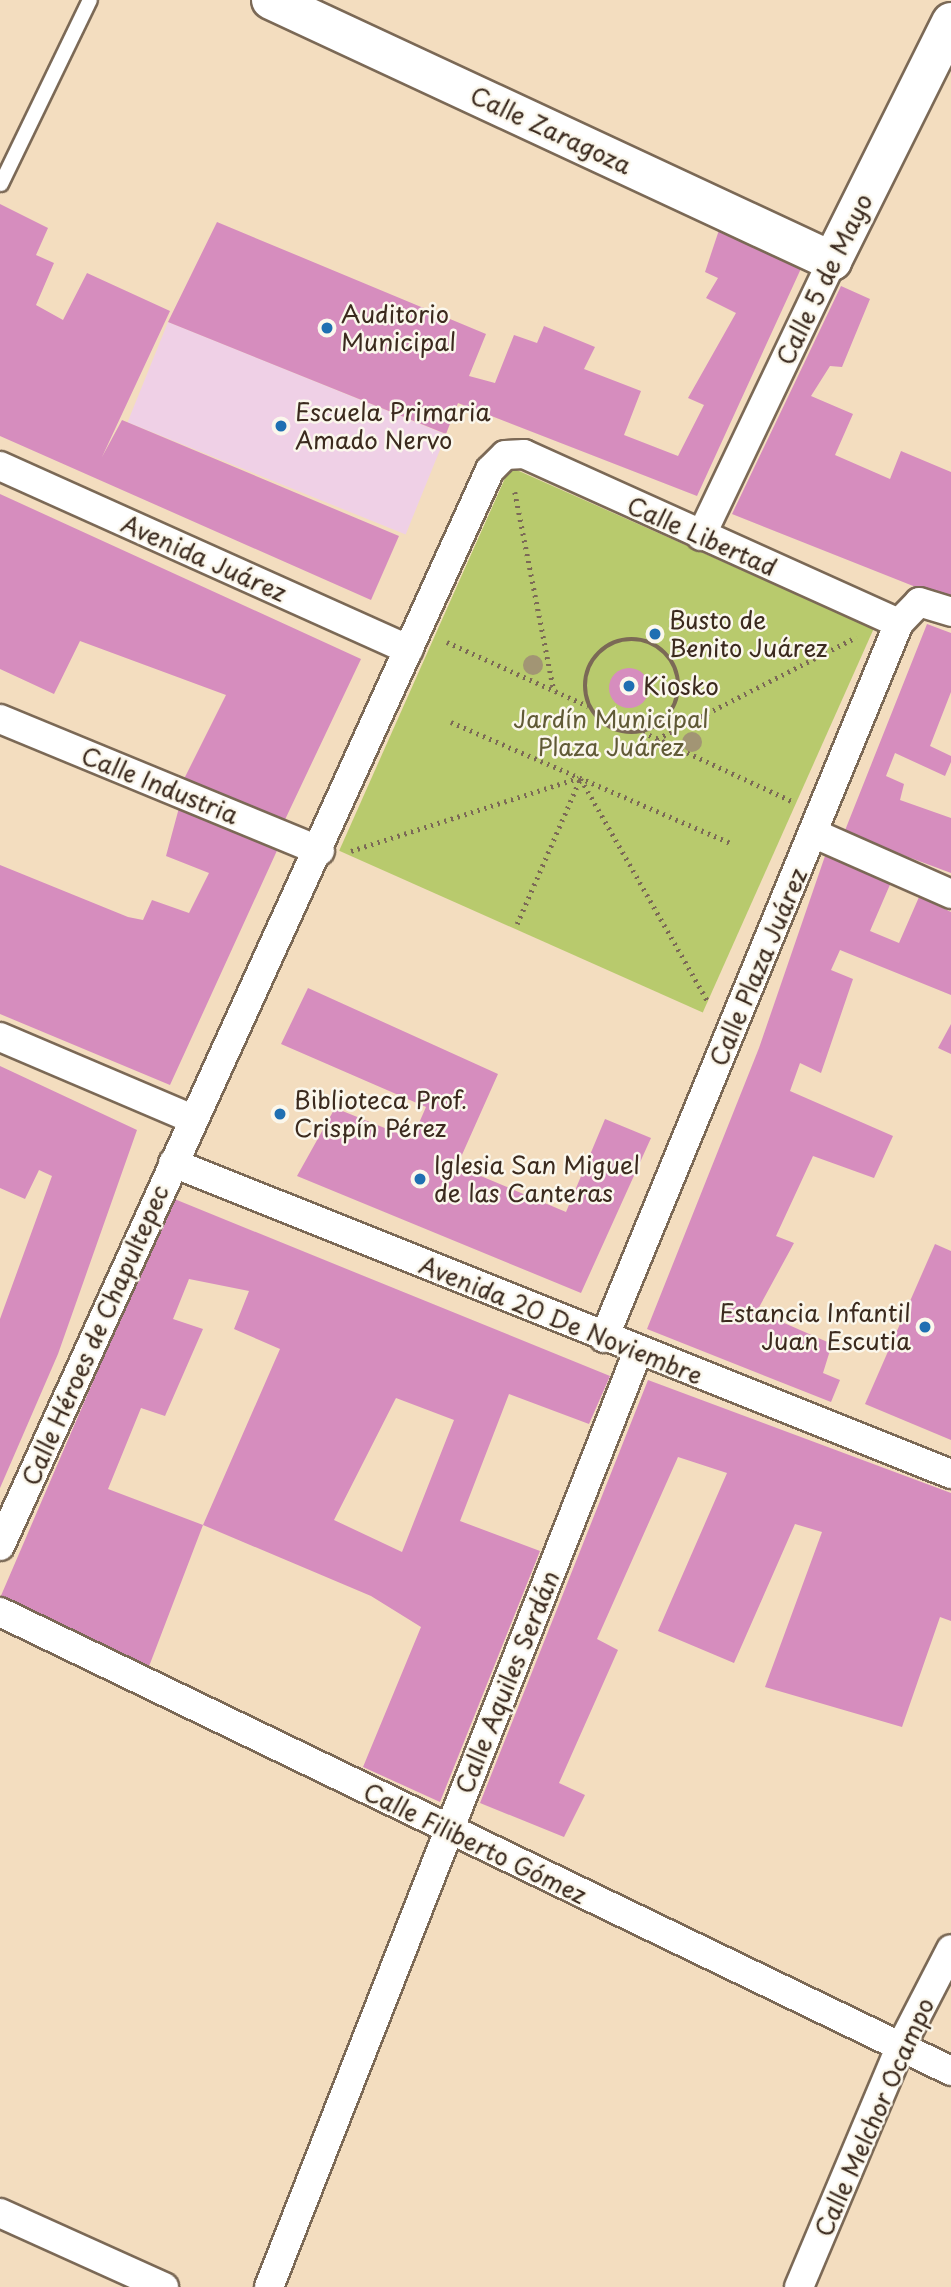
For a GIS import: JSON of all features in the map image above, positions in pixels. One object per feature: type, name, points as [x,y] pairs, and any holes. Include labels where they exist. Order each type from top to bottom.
[{"type":"street","name":"Calle Zaragoza","points":[[271,0],[832,261]]},
{"type":"street","name":"Calle 5 de Mayo","points":[[701,536],[832,261],[951,22]]},
{"type":"street","name":"Calle Libertad","points":[[509,467],[524,454],[899,623]]},
{"type":"street","name":"Avenida Juárez","points":[[0,466],[409,650]]},
{"type":"street","points":[[173,1163],[192,1119],[333,852],[409,650],[491,470],[509,467]]},
{"type":"street","name":"Calle Plaza Juárez","points":[[604,1338],[899,623],[919,602],[951,612]]},
{"type":"street","name":"Calle Industria","points":[[0,719],[333,852]]},
{"type":"street","points":[[813,833],[951,894]]},
{"type":"street","points":[[0,1037],[192,1119]]},
{"type":"street","name":"Avenida 20 De Noviembre","points":[[173,1163],[604,1338],[951,1474]]},
{"type":"street","name":"Calle Héroes de Chapultepec","points":[[0,1546],[173,1163]]},
{"type":"street","name":"Calle Aquiles Serdán","points":[[269,2287],[638,1351]]},
{"type":"street","name":"Calle Filiberto Gómez","points":[[0,1612],[951,2071]]},
{"type":"street","name":"Calle Melchor Ocampo","points":[[799,2287],[900,2048],[951,1949]]},
{"type":"street","points":[[0,2213],[164,2287]]},
{"type":"lane","points":[[1,184],[90,0]]},
{"type":"path","points":[[509,467],[554,691]]},
{"type":"path","points":[[657,739],[861,635]]},
{"type":"path","points":[[437,638],[589,707],[612,729],[642,732],[796,802]]},
{"type":"path","points":[[589,707],[586,676],[601,650],[628,639],[657,646],[676,670],[678,694],[669,715],[642,732]]},
{"type":"path","points":[[451,722],[731,843]]},
{"type":"path","points":[[333,852],[580,778]]},
{"type":"path","points":[[517,924],[580,778]]},
{"type":"path","points":[[580,778],[708,1003]]},
{"type":"shaded area","name":"Escuela Primaria Amado Nervo","points":[[168,322],[446,434],[406,535],[128,422]]},
{"type":"green space","name":"Jardín Municipal Plaza Juárez","points":[[510,467],[874,629],[703,1013],[339,851]]},
{"type":"building","points":[[0,204],[48,228],[36,255],[54,263],[36,305],[63,320],[87,273],[170,311],[102,457],[122,420],[399,536],[371,600],[0,436]]},
{"type":"building","points":[[217,222],[486,334],[469,376],[495,383],[514,335],[537,343],[544,326],[595,347],[584,369],[641,391],[624,435],[678,456],[704,405],[688,398],[736,313],[706,298],[718,278],[705,272],[720,227],[804,262],[697,496],[458,403],[446,434],[168,322]]},
{"type":"building","points":[[841,286],[870,299],[842,367],[830,366],[811,396],[853,414],[835,455],[890,479],[901,451],[951,472],[951,601],[732,514]]},
{"type":"building","points":[[0,494],[361,659],[282,826],[182,783],[226,695],[80,641],[54,694],[0,669]]},
{"type":"building","points":[[927,624],[951,633],[951,692],[930,746],[951,756],[951,762],[945,776],[895,753],[886,776],[904,784],[900,800],[951,818],[951,873],[844,833]]},
{"type":"building","name":"Kiosko","points":[[629,668],[643,674],[649,688],[643,702],[629,708],[615,702],[609,688],[615,674]]},
{"type":"building","points":[[180,804],[280,844],[170,1085],[0,1014],[0,865],[128,917],[143,920],[152,900],[189,913],[209,873],[166,856]]},
{"type":"building","points":[[825,856],[892,880],[870,931],[899,943],[919,897],[951,912],[951,995],[840,950],[831,970],[853,979],[821,1073],[800,1063],[790,1091],[893,1136],[874,1178],[813,1156],[776,1236],[794,1243],[757,1311],[832,1344],[823,1373],[840,1380],[831,1402],[647,1329],[759,1048]]},
{"type":"building","name":"Iglesia San Miguel de las Canteras","points":[[308,988],[498,1074],[457,1166],[566,1212],[605,1119],[651,1138],[581,1293],[297,1176],[335,1108],[412,1139],[426,1107],[281,1044]]},
{"type":"building","points":[[951,1024],[951,1054],[938,1048]]},
{"type":"building","points":[[0,1066],[137,1130],[58,1354],[0,1488],[0,1319],[52,1176],[39,1170],[25,1199],[0,1188]]},
{"type":"building","points":[[172,1198],[610,1376],[589,1424],[509,1394],[460,1521],[540,1551],[440,1802],[363,1767],[421,1627],[371,1596],[203,1525],[148,1669],[0,1598]],"holes":[[[189,1279],[249,1291],[234,1329],[280,1349],[203,1525],[108,1489],[141,1408],[165,1416],[203,1329],[173,1319]],[[396,1398],[454,1420],[402,1552],[334,1520]]]},
{"type":"building","name":"Estancia Infantil Juan Escutia","points":[[935,1244],[951,1251],[951,1440],[865,1404]]},
{"type":"building","points":[[648,1380],[951,1493],[951,1621],[940,1617],[902,1727],[765,1687],[822,1532],[795,1524],[734,1663],[658,1631],[727,1473],[678,1457],[597,1639],[618,1650],[559,1783],[585,1795],[564,1837],[480,1803]]},
{"type":"place","name":"Auditorio Municipal","points":[[327,328]]},
{"type":"place","name":"Escuela Primaria Amado Nervo","points":[[281,426]]},
{"type":"place","name":"Busto de Benito Juárez","points":[[655,634]]},
{"type":"place","name":"Kiosko","points":[[629,686]]},
{"type":"place","name":"Biblioteca Prof. Crispín Pérez","points":[[280,1114]]},
{"type":"place","name":"Iglesia San Miguel de las Canteras","points":[[420,1179]]},
{"type":"place","name":"Estancia Infantil Juan Escutia","points":[[925,1327]]}]
